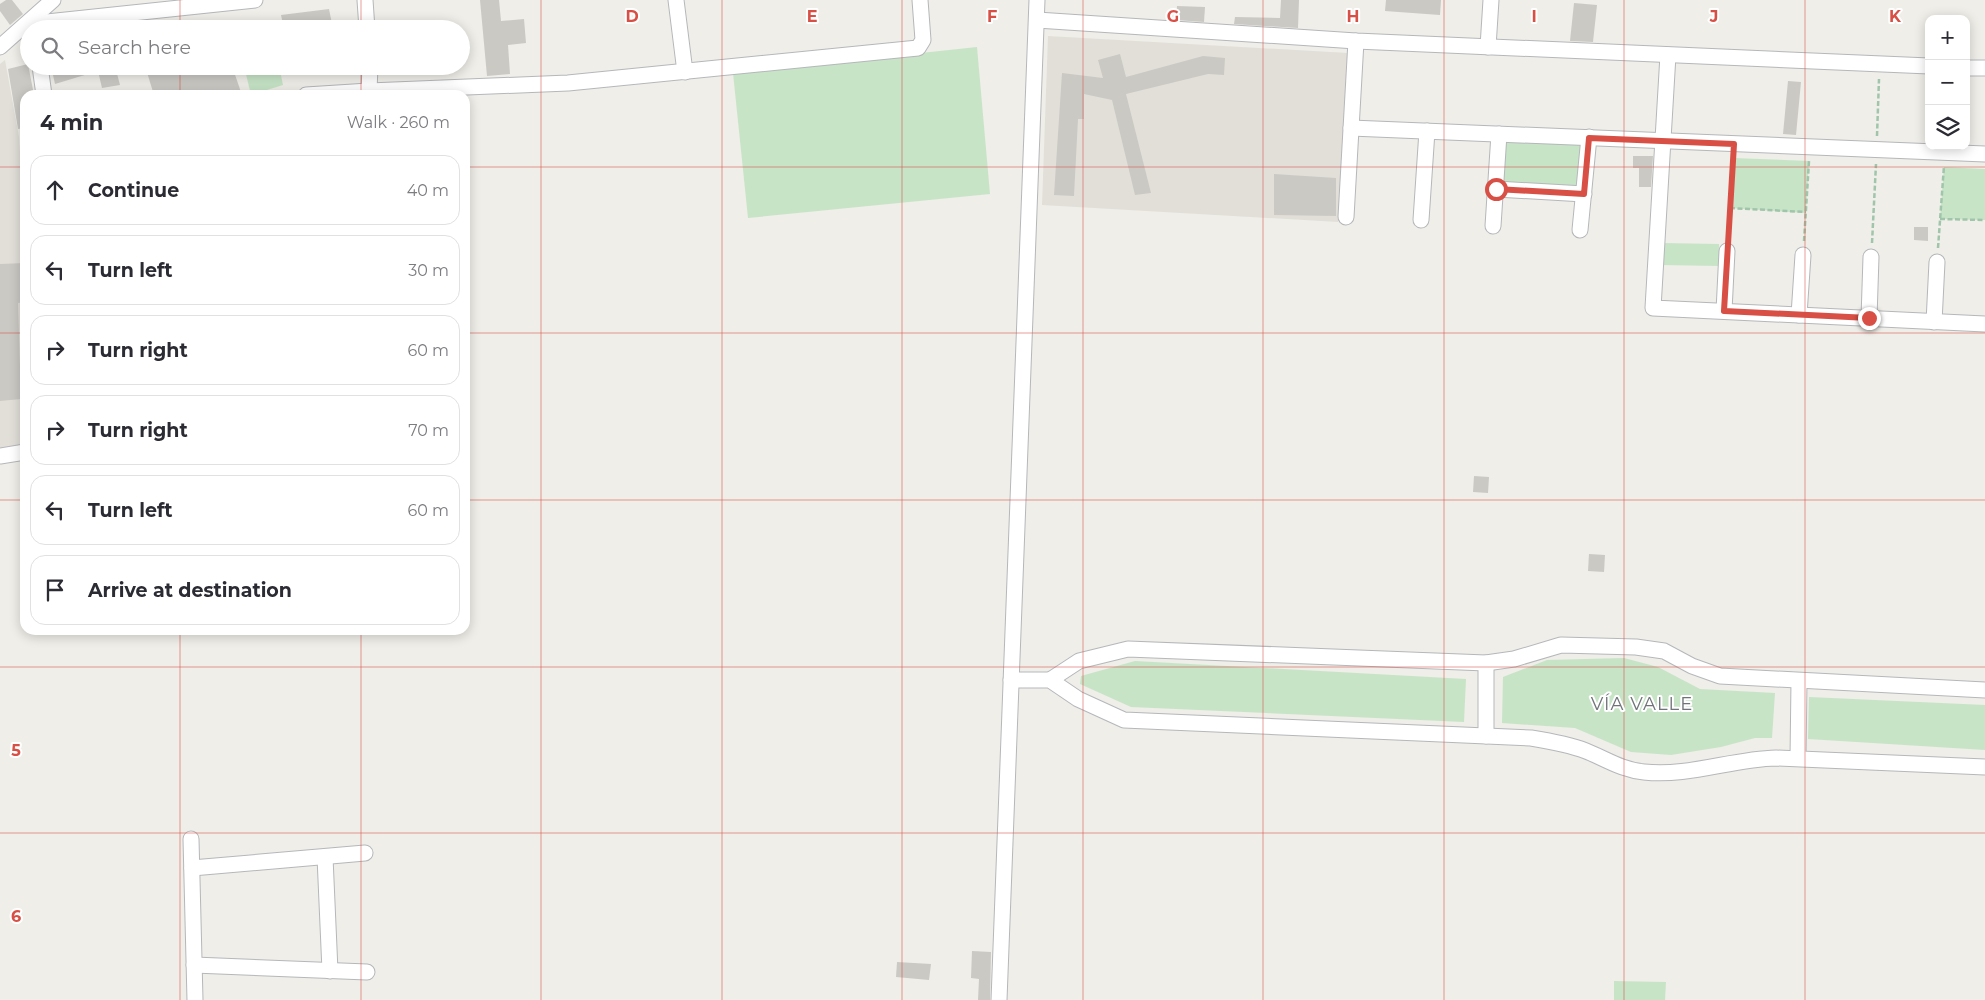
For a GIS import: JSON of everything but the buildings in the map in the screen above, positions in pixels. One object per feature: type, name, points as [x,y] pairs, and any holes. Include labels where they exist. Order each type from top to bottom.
[{"type":"street","points":[[37,20],[53,0]]},
{"type":"street","points":[[77,20],[255,0]]},
{"type":"street","points":[[365,0],[366,20]]},
{"type":"street","points":[[676,0],[685,72]]},
{"type":"street","points":[[394,90],[568,83],[918,48],[923,40],[920,0]]},
{"type":"street","points":[[999,1000],[1037,0]]},
{"type":"street","points":[[1488,47],[1491,0]]},
{"type":"street","points":[[1036,20],[1356,41],[1925,66]]},
{"type":"street","points":[[0,47],[20,34]]},
{"type":"street","points":[[1346,216],[1356,41]]},
{"type":"street","points":[[1668,55],[1653,308],[1985,324]]},
{"type":"street","points":[[1970,68],[1985,68]]},
{"type":"street","points":[[41,75],[43,90]]},
{"type":"street","points":[[369,90],[370,75]]},
{"type":"street","points":[[1351,128],[1985,154]]},
{"type":"street","points":[[1421,220],[1427,131]]},
{"type":"street","points":[[1493,226],[1499,134]]},
{"type":"street","points":[[1580,230],[1589,138]]},
{"type":"street","points":[[1496,189],[1584,194]]},
{"type":"street","points":[[1724,311],[1727,251]]},
{"type":"street","points":[[1799,315],[1803,255]]},
{"type":"street","points":[[1869,318],[1871,257]]},
{"type":"street","points":[[1934,322],[1937,262]]},
{"type":"street","points":[[0,456],[20,453]]},
{"type":"street","points":[[1050,680],[1078,661],[1128,649],[1486,663],[1514,659],[1561,645],[1636,647],[1664,651],[1692,666],[1720,676],[1985,690]]},
{"type":"street","points":[[1486,663],[1486,736]]},
{"type":"street","points":[[1011,680],[1050,680],[1078,698],[1124,720],[1531,738],[1560,742],[1588,752],[1612,764],[1642,772],[1675,773],[1750,758],[1798,758],[1985,767]]},
{"type":"street","points":[[1798,758],[1799,681]]},
{"type":"street","points":[[191,838],[195,1000]]},
{"type":"street","points":[[192,868],[365,853]]},
{"type":"street","points":[[325,857],[330,970]]},
{"type":"street","points":[[194,965],[367,972]]},
{"type":"path","points":[[1727,251],[1734,144]]},
{"type":"path","points":[[1803,255],[1810,147]]},
{"type":"path","points":[[1937,262],[1944,152]]},
{"type":"path","points":[[1730,208],[1806,212]]},
{"type":"path","points":[[1940,219],[1985,220]]},
{"type":"shaded area","points":[[1048,36],[1348,53],[1338,222],[1042,205]]},
{"type":"shaded area","points":[[5,60],[20,152],[20,446],[0,449],[0,64]]},
{"type":"green space","points":[[977,47],[990,194],[748,218],[733,73]]},
{"type":"green space","points":[[246,75],[281,75],[283,85],[267,90],[250,90]]},
{"type":"green space","points":[[1503,140],[1584,144],[1580,188],[1500,185]]},
{"type":"green space","points":[[1733,158],[1809,161],[1806,213],[1730,208]]},
{"type":"green space","points":[[1944,167],[1985,169],[1985,220],[1940,219]]},
{"type":"green space","points":[[1662,243],[1719,244],[1719,266],[1661,265]]},
{"type":"green space","points":[[1624,658],[1658,667],[1700,689],[1775,693],[1772,738],[1755,738],[1721,747],[1671,755],[1631,752],[1575,728],[1502,723],[1503,677],[1547,660]]},
{"type":"green space","points":[[1135,661],[1466,679],[1464,722],[1131,707],[1080,684],[1081,676]]},
{"type":"green space","points":[[1809,697],[1985,705],[1985,750],[1808,739]]},
{"type":"green space","points":[[1614,981],[1666,982],[1665,1000],[1614,1000]]},
{"type":"district","name":"VÍA VALLE","points":[[1642,704]]},
{"type":"route","points":[[1496,189],[1584,194],[1589,138],[1734,144],[1724,311],[1869,318]]}]
